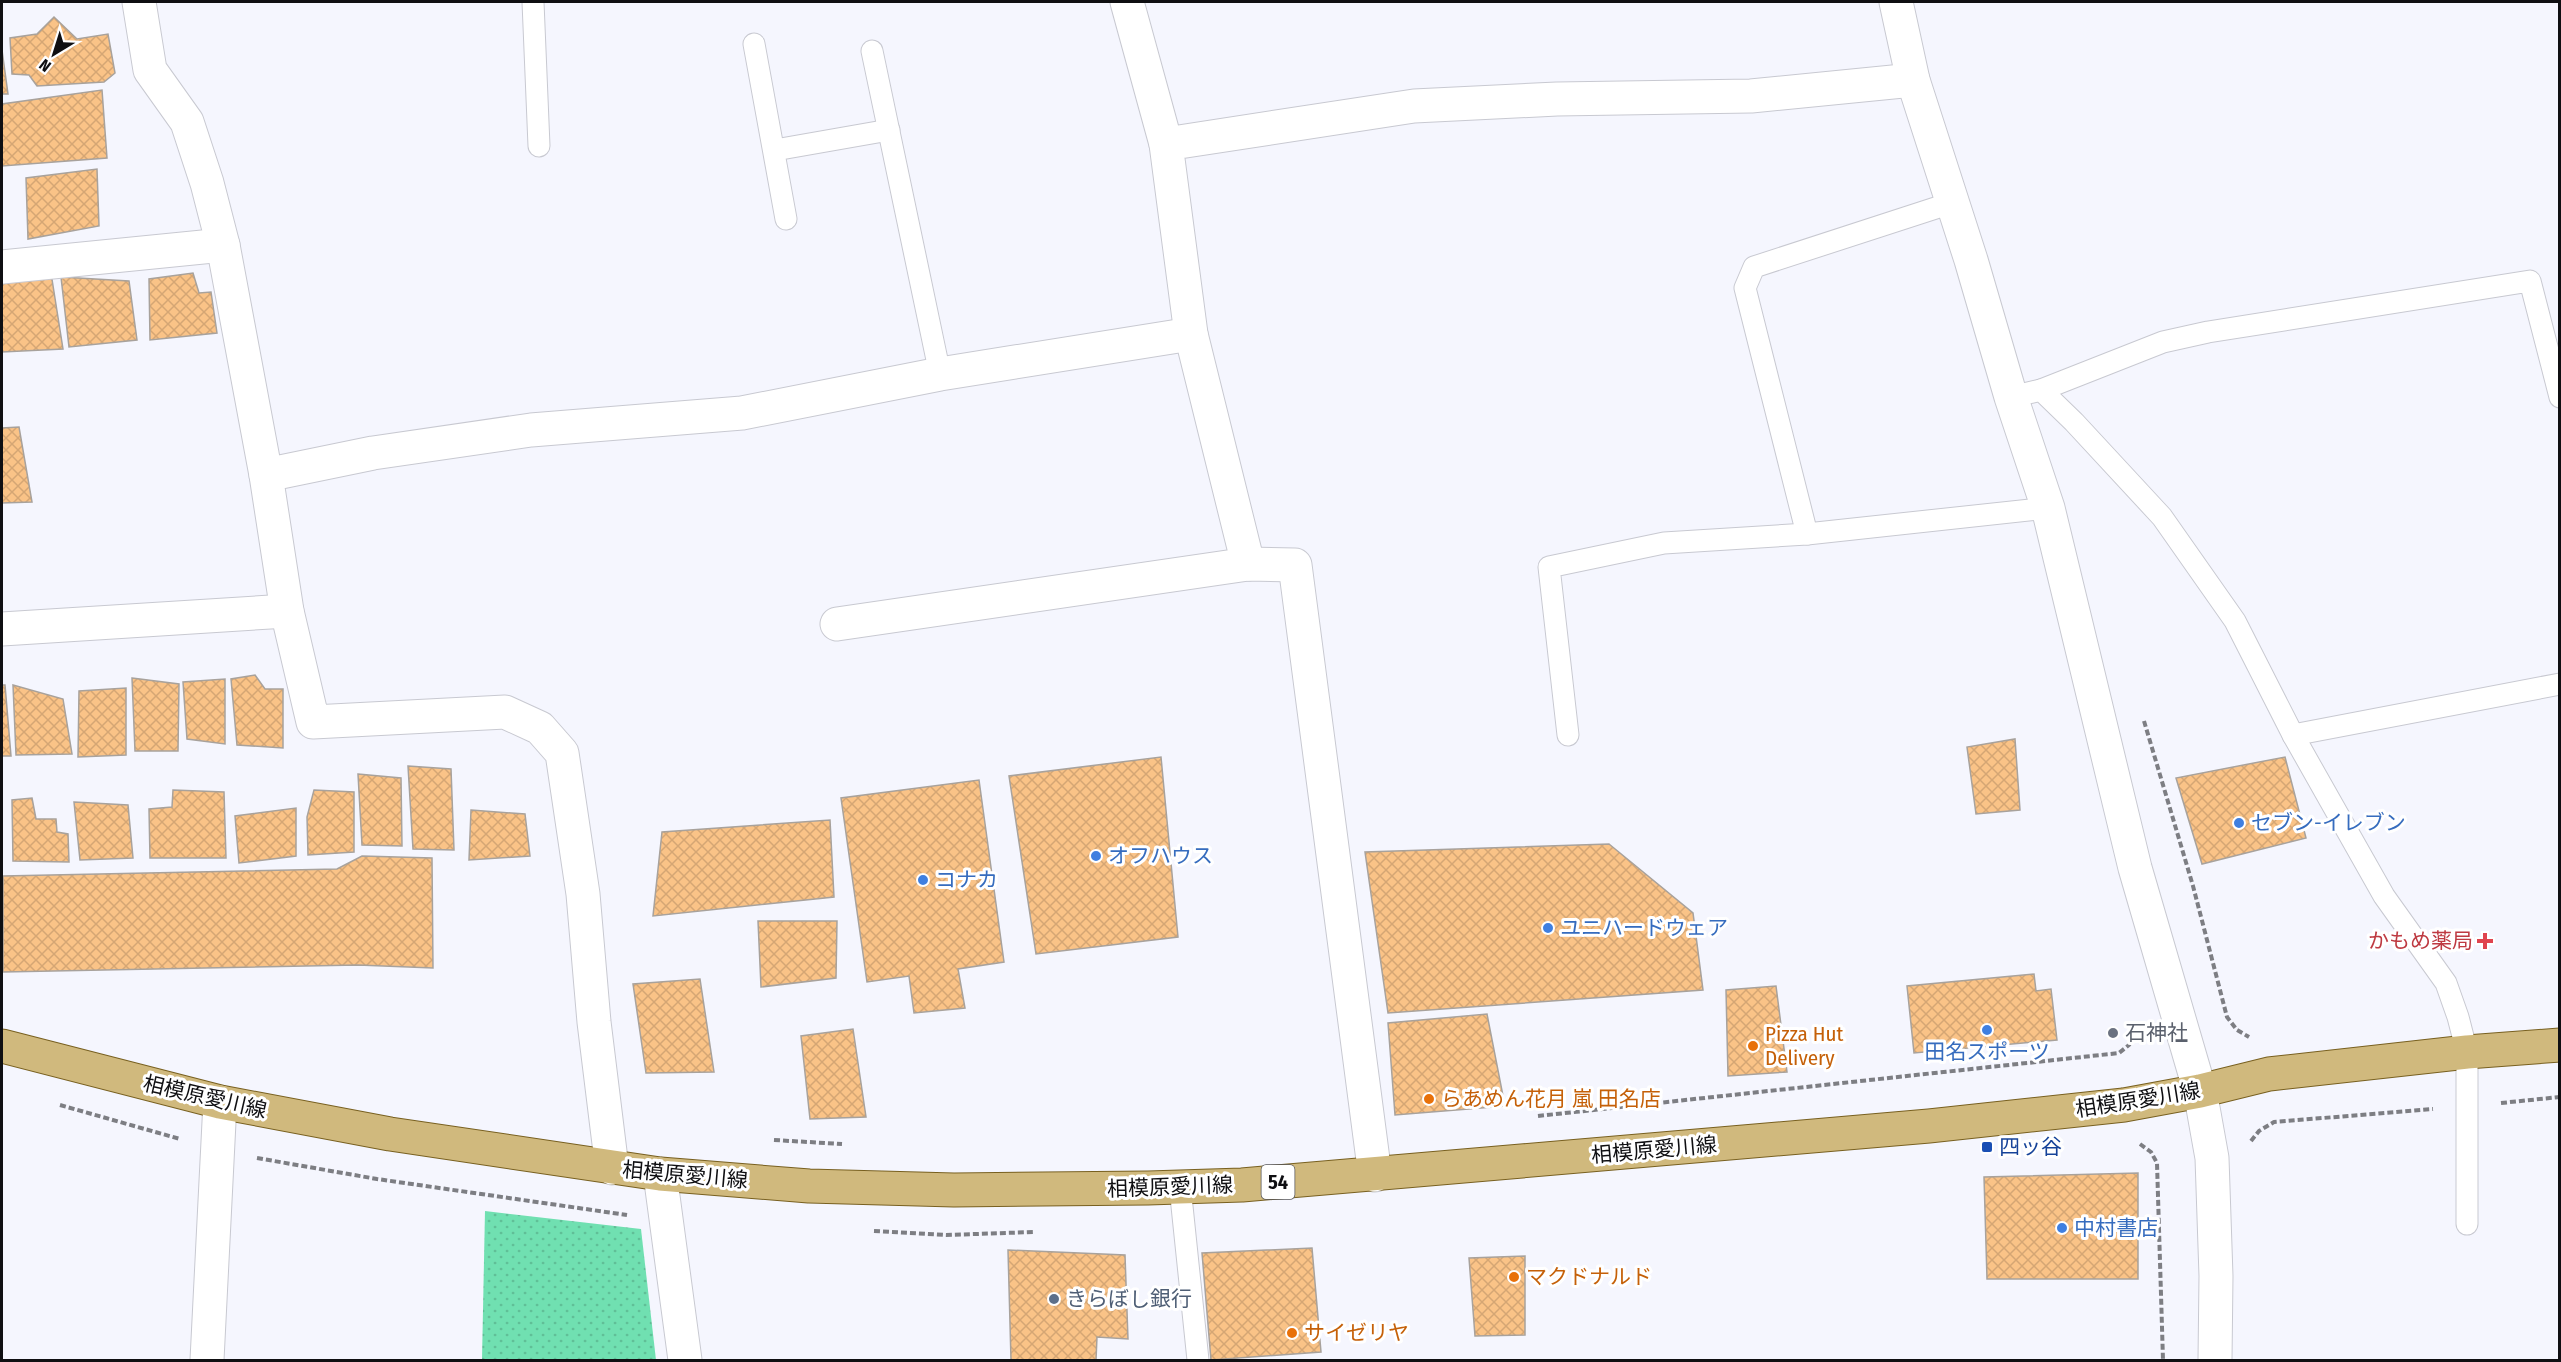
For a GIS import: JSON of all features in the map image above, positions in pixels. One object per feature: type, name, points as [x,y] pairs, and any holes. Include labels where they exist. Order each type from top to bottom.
[{"type":"main road","name":"相模原愛川線","points":[[2,1046],[67,1065],[220,1102],[390,1134],[612,1168],[809,1186],[954,1190],[1180,1187],[1375,1175],[1929,1126],[2124,1105],[2200,1091],[2269,1074],[2466,1052],[2559,1045]]},
{"type":"street","points":[[139,2],[150,70],[187,122],[207,183],[223,245],[266,475],[287,611],[313,722],[506,712],[540,728],[562,753],[583,894],[594,1022],[612,1168]]},
{"type":"street","points":[[1127,2],[1166,144],[1191,334],[1248,564]]},
{"type":"street","points":[[1896,2],[1913,80],[1951,203],[1971,260],[2026,394],[2048,508],[2135,868],[2200,1091],[2212,1158],[2216,1276],[2215,1360]]},
{"type":"street","points":[[1166,144],[1414,106],[1557,99],[1750,96],[1913,80]]},
{"type":"street","points":[[2,267],[223,245]]},
{"type":"street","points":[[266,475],[374,453],[531,430],[742,413],[940,374],[1191,334]]},
{"type":"street","points":[[837,624],[1248,564],[1295,566],[1375,1175]]},
{"type":"street","points":[[2,629],[287,611]]},
{"type":"street","points":[[207,1360],[220,1102]]},
{"type":"street","points":[[660,1174],[685,1360]]},
{"type":"lane","points":[[533,2],[539,146]]},
{"type":"lane","points":[[754,44],[786,219]]},
{"type":"lane","points":[[872,51],[940,374]]},
{"type":"lane","points":[[775,150],[889,130]]},
{"type":"lane","points":[[1807,534],[1745,288],[1754,267],[1951,203]]},
{"type":"lane","points":[[2026,394],[2163,342],[2197,334],[2530,281],[2559,397]]},
{"type":"lane","points":[[2026,394],[2074,422],[2162,517],[2235,621],[2293,735],[2384,896],[2446,983],[2458,1017],[2466,1052],[2467,1224]]},
{"type":"lane","points":[[1568,735],[1549,567],[1664,543],[1807,534],[2048,508]]},
{"type":"lane","points":[[2293,735],[2559,684]]},
{"type":"lane","points":[[1180,1187],[1198,1360]]},
{"type":"path","points":[[2227,1017],[2238,1030],[2256,1039]]},
{"type":"path","points":[[1537,1116],[2119,1053],[2129,1045],[2141,1027]]},
{"type":"path","points":[[2248,1148],[2259,1131],[2274,1122],[2559,1097]]},
{"type":"path","points":[[59,1105],[180,1139]]},
{"type":"path","points":[[763,1139],[844,1144]]},
{"type":"path","points":[[2157,1163],[2163,1360]]},
{"type":"green space","points":[[485,1211],[641,1229],[656,1360],[482,1360]]},
{"type":"building","points":[[54,17],[77,39],[108,34],[115,73],[104,82],[37,86],[29,75],[12,74],[10,38],[37,34]]},
{"type":"building","points":[[2,50],[8,94],[2,94]]},
{"type":"building","points":[[102,90],[107,158],[2,166],[2,104]]},
{"type":"building","points":[[97,169],[99,226],[28,239],[26,178]]},
{"type":"building","points":[[51,273],[63,349],[2,352],[2,285],[7,275]]},
{"type":"building","points":[[193,273],[199,293],[211,292],[217,333],[150,340],[149,279]]},
{"type":"building","points":[[61,277],[129,281],[137,340],[69,347]]},
{"type":"building","points":[[19,427],[32,502],[2,503],[2,428]]},
{"type":"building","points":[[255,675],[265,689],[283,689],[283,748],[237,745],[231,679]]},
{"type":"building","points":[[132,678],[179,684],[178,751],[135,751]]},
{"type":"building","points":[[225,679],[225,744],[187,739],[183,682]]},
{"type":"building","points":[[2,685],[5,685],[11,756],[2,756]]},
{"type":"building","points":[[13,685],[63,699],[72,754],[16,755]]},
{"type":"building","points":[[126,688],[126,755],[78,757],[79,691]]},
{"type":"building","points":[[2015,739],[2020,810],[1976,814],[1967,747]]},
{"type":"building","name":"オフハウス","points":[[1161,757],[1178,937],[1036,954],[1009,776]]},
{"type":"building","points":[[2285,757],[2306,838],[2202,864],[2176,778]]},
{"type":"building","points":[[408,766],[451,769],[454,850],[413,849]]},
{"type":"building","points":[[358,774],[401,778],[402,846],[362,845]]},
{"type":"building","name":"コナカ","points":[[979,780],[1004,962],[958,969],[965,1008],[914,1013],[909,976],[867,982],[841,798]]},
{"type":"building","points":[[173,790],[224,792],[226,858],[150,858],[149,809],[172,807]]},
{"type":"building","points":[[314,790],[354,792],[354,852],[308,855],[307,817]]},
{"type":"building","points":[[32,798],[36,819],[56,819],[57,832],[68,834],[69,862],[13,861],[12,800]]},
{"type":"building","points":[[74,802],[128,805],[133,858],[80,860]]},
{"type":"building","points":[[296,808],[296,856],[239,863],[235,816]]},
{"type":"building","points":[[471,810],[525,814],[530,856],[469,860]]},
{"type":"building","points":[[830,820],[834,897],[653,916],[662,832]]},
{"type":"building","points":[[1609,844],[1693,913],[1703,990],[1388,1013],[1365,852]]},
{"type":"building","points":[[362,856],[432,858],[433,968],[358,965],[3,972],[3,876],[337,869]]},
{"type":"building","points":[[758,921],[837,921],[836,978],[761,987]]},
{"type":"building","points":[[2034,974],[2036,991],[2051,989],[2057,1040],[1914,1053],[1907,986]]},
{"type":"building","points":[[700,979],[714,1072],[646,1073],[633,984]]},
{"type":"building","points":[[1776,986],[1787,1072],[1728,1076],[1726,990]]},
{"type":"building","points":[[1487,1014],[1505,1106],[1395,1115],[1388,1023]]},
{"type":"building","points":[[853,1029],[866,1117],[810,1119],[801,1036]]},
{"type":"building","name":"中村書店","points":[[2138,1173],[2138,1279],[1987,1279],[1984,1177]]},
{"type":"building","points":[[1312,1248],[1321,1352],[1211,1360],[1202,1253]]},
{"type":"building","points":[[1008,1250],[1125,1255],[1128,1339],[1097,1337],[1096,1360],[1011,1360]]},
{"type":"building","points":[[1525,1256],[1525,1335],[1475,1336],[1469,1258]]},
{"type":"place","name":"セブン-イレブン","points":[[2239,823]]},
{"type":"place","name":"オフハウス","points":[[1096,856]]},
{"type":"place","name":"コナカ","points":[[923,880]]},
{"type":"place","name":"ユニハードウェア","points":[[1548,928]]},
{"type":"place","name":"かもめ薬局","points":[[2485,941]]},
{"type":"place","name":"田名スポーツ","points":[[1987,1030]]},
{"type":"place","name":"石神社","points":[[2113,1033]]},
{"type":"place","name":"Pizza Hut Delivery","points":[[1753,1046]]},
{"type":"place","name":"らあめん花月 嵐 田名店","points":[[1429,1099]]},
{"type":"place","name":"四ッ谷","points":[[1987,1147]]},
{"type":"place","name":"中村書店","points":[[2062,1228]]},
{"type":"place","name":"マクドナルド","points":[[1514,1277]]},
{"type":"place","name":"きらぼし銀行","points":[[1054,1299]]},
{"type":"place","name":"サイゼリヤ","points":[[1292,1333]]}]
